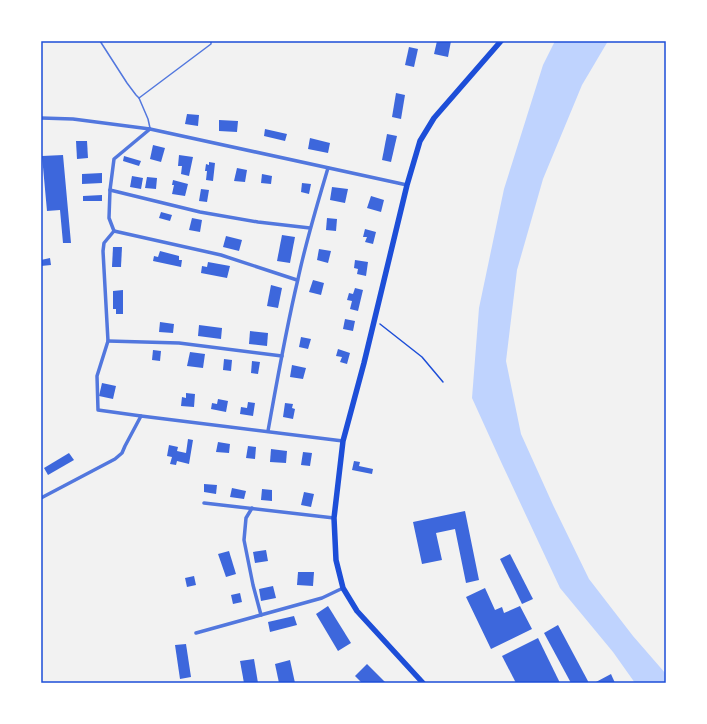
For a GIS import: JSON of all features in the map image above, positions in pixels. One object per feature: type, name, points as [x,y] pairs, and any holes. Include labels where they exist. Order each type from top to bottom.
[{"type":"main road","points":[[422,683],[356,611],[343,588],[336,560],[334,518],[344,441],[406,185],[420,141],[434,118],[501,41]]},
{"type":"street","points":[[41,118],[73,119],[150,129],[406,185]]},
{"type":"street","points":[[114,231],[109,218],[110,190],[114,159],[150,129]]},
{"type":"street","points":[[268,431],[297,280],[310,228],[328,168]]},
{"type":"street","points":[[110,190],[200,212],[258,222],[310,228]]},
{"type":"street","points":[[114,231],[221,255],[297,280]]},
{"type":"street","points":[[114,231],[104,243],[103,251],[108,341],[97,376],[98,410],[344,441]]},
{"type":"street","points":[[108,341],[179,343],[282,356]]},
{"type":"street","points":[[41,498],[115,459],[122,453],[124,446],[141,416]]},
{"type":"street","points":[[204,503],[334,518]]},
{"type":"street","points":[[252,508],[246,518],[244,540],[261,616]]},
{"type":"street","points":[[196,633],[322,598],[343,588]]},
{"type":"lane","points":[[100,41],[127,84],[139,98],[148,119],[150,129]]},
{"type":"lane","points":[[139,98],[211,44],[211,41]]},
{"type":"path","points":[[374,320],[422,357],[443,382]]},
{"type":"water","points":[[555,41],[608,41],[582,85],[543,179],[517,270],[506,361],[521,434],[589,579],[633,636],[666,674],[666,683],[635,683],[613,652],[560,588],[472,398],[479,308],[504,189],[543,65]]},
{"type":"building","points":[[437,41],[451,41],[448,57],[434,54]]},
{"type":"building","points":[[409,47],[418,49],[414,67],[405,65]]},
{"type":"building","points":[[396,93],[405,95],[401,119],[392,117]]},
{"type":"building","points":[[187,114],[199,115],[198,126],[185,124]]},
{"type":"building","points":[[219,120],[238,121],[237,132],[219,131]]},
{"type":"building","points":[[265,129],[287,134],[285,141],[264,136]]},
{"type":"building","points":[[387,134],[397,136],[391,162],[382,160]]},
{"type":"building","points":[[310,138],[330,143],[328,153],[308,149]]},
{"type":"building","points":[[76,141],[87,141],[88,158],[77,159]]},
{"type":"building","points":[[153,145],[165,148],[161,162],[150,159]]},
{"type":"building","points":[[63,155],[71,243],[63,243],[60,210],[47,211],[42,156]]},
{"type":"building","points":[[179,155],[193,157],[189,176],[181,174],[182,166],[178,166]]},
{"type":"building","points":[[124,156],[141,161],[139,166],[123,161]]},
{"type":"building","points":[[209,162],[215,163],[213,181],[206,180],[206,164],[209,165]]},
{"type":"building","points":[[237,168],[247,170],[245,182],[234,181]]},
{"type":"building","points":[[102,173],[102,183],[82,184],[82,174]]},
{"type":"building","points":[[262,174],[272,176],[271,184],[261,183]]},
{"type":"building","points":[[132,176],[143,178],[141,189],[130,187]]},
{"type":"building","points":[[147,177],[157,178],[156,189],[145,188]]},
{"type":"building","points":[[173,180],[188,184],[185,196],[172,194],[174,185],[172,185]]},
{"type":"building","points":[[302,183],[311,184],[309,194],[301,192]]},
{"type":"building","points":[[332,187],[348,189],[345,203],[330,200]]},
{"type":"building","points":[[201,189],[209,190],[207,202],[199,201]]},
{"type":"building","points":[[102,195],[102,201],[83,201],[83,196]]},
{"type":"building","points":[[371,196],[384,200],[381,212],[367,208]]},
{"type":"building","points":[[161,212],[172,215],[170,221],[159,218]]},
{"type":"building","points":[[192,218],[202,220],[200,232],[189,230]]},
{"type":"building","points":[[327,218],[337,219],[336,231],[326,230]]},
{"type":"building","points":[[365,229],[376,232],[373,244],[365,242],[367,237],[363,237]]},
{"type":"building","points":[[282,235],[295,237],[290,263],[277,261]]},
{"type":"building","points":[[226,236],[242,240],[239,251],[223,247]]},
{"type":"building","points":[[113,247],[122,247],[121,267],[112,267]]},
{"type":"building","points":[[319,249],[331,251],[328,263],[317,260]]},
{"type":"building","points":[[160,251],[179,256],[179,260],[182,260],[181,267],[153,261],[154,256],[158,257]]},
{"type":"building","points":[[50,258],[51,265],[41,266],[41,260]]},
{"type":"building","points":[[355,260],[368,262],[366,276],[357,274],[358,269],[354,268]]},
{"type":"building","points":[[208,262],[230,266],[227,278],[201,273],[202,266],[207,267]]},
{"type":"building","points":[[313,280],[324,283],[321,295],[309,292]]},
{"type":"building","points":[[271,285],[282,288],[278,308],[267,306]]},
{"type":"building","points":[[355,288],[363,290],[358,311],[350,309],[352,301],[347,300],[349,293],[353,294]]},
{"type":"building","points":[[123,290],[123,314],[116,314],[116,309],[113,309],[113,291]]},
{"type":"building","points":[[345,319],[355,321],[353,331],[343,329]]},
{"type":"building","points":[[160,322],[174,324],[173,333],[159,332]]},
{"type":"building","points":[[199,325],[222,328],[221,339],[198,336]]},
{"type":"building","points":[[250,331],[268,333],[267,346],[249,344]]},
{"type":"building","points":[[301,337],[311,339],[308,349],[299,347]]},
{"type":"building","points":[[338,349],[350,353],[347,364],[340,362],[342,357],[336,356]]},
{"type":"building","points":[[153,350],[161,351],[160,361],[152,360]]},
{"type":"building","points":[[190,352],[205,354],[203,368],[187,366]]},
{"type":"building","points":[[224,359],[232,360],[231,371],[223,370]]},
{"type":"building","points":[[252,361],[260,362],[258,374],[251,373]]},
{"type":"building","points":[[292,365],[306,368],[303,379],[290,377]]},
{"type":"building","points":[[102,383],[116,386],[113,399],[99,396]]},
{"type":"building","points":[[186,393],[195,394],[194,407],[181,406],[182,397],[186,398]]},
{"type":"building","points":[[218,399],[228,401],[226,412],[211,409],[212,403],[217,404]]},
{"type":"building","points":[[248,402],[255,403],[253,416],[240,414],[241,407],[247,408]]},
{"type":"building","points":[[285,403],[293,404],[292,408],[295,409],[293,419],[283,417]]},
{"type":"building","points":[[188,439],[193,440],[189,464],[177,461],[176,465],[170,464],[172,457],[167,456],[169,445],[178,447],[177,451],[186,453]]},
{"type":"building","points":[[218,442],[230,444],[229,453],[216,452]]},
{"type":"building","points":[[248,446],[256,447],[255,459],[246,458]]},
{"type":"building","points":[[271,449],[287,451],[286,463],[270,462]]},
{"type":"building","points":[[303,452],[312,453],[310,466],[301,465]]},
{"type":"building","points":[[69,453],[74,460],[48,475],[44,468]]},
{"type":"building","points":[[354,461],[360,462],[359,466],[373,469],[372,474],[352,470]]},
{"type":"building","points":[[204,484],[217,485],[216,494],[204,492]]},
{"type":"building","points":[[232,488],[246,491],[244,499],[230,497]]},
{"type":"building","points":[[262,489],[272,490],[272,501],[261,500]]},
{"type":"building","points":[[304,492],[314,494],[311,507],[301,505]]},
{"type":"building","points":[[465,511],[479,580],[466,583],[455,529],[436,533],[442,560],[422,564],[413,522]]},
{"type":"building","points":[[266,550],[268,561],[255,563],[253,552]]},
{"type":"building","points":[[229,551],[236,574],[226,577],[218,554]]},
{"type":"building","points":[[510,554],[533,599],[522,604],[500,559]]},
{"type":"building","points":[[298,572],[314,572],[313,586],[297,585]]},
{"type":"building","points":[[194,576],[196,585],[187,587],[185,578]]},
{"type":"building","points":[[273,586],[276,598],[261,601],[259,589]]},
{"type":"building","points":[[485,588],[495,610],[502,607],[504,613],[520,606],[532,629],[491,649],[466,597]]},
{"type":"building","points":[[240,593],[242,602],[233,604],[231,595]]},
{"type":"building","points":[[328,606],[351,643],[338,651],[316,614]]},
{"type":"building","points":[[294,616],[297,625],[270,632],[268,622]]},
{"type":"building","points":[[558,625],[589,683],[571,683],[544,633]]},
{"type":"building","points":[[538,638],[560,683],[516,683],[502,656]]},
{"type":"building","points":[[186,644],[191,677],[180,679],[175,645]]},
{"type":"building","points":[[254,659],[258,683],[244,683],[240,661]]},
{"type":"building","points":[[290,660],[295,683],[279,683],[275,664]]},
{"type":"building","points":[[367,664],[386,683],[362,683],[355,676]]},
{"type":"building","points":[[611,674],[615,683],[596,683],[596,682]]}]
